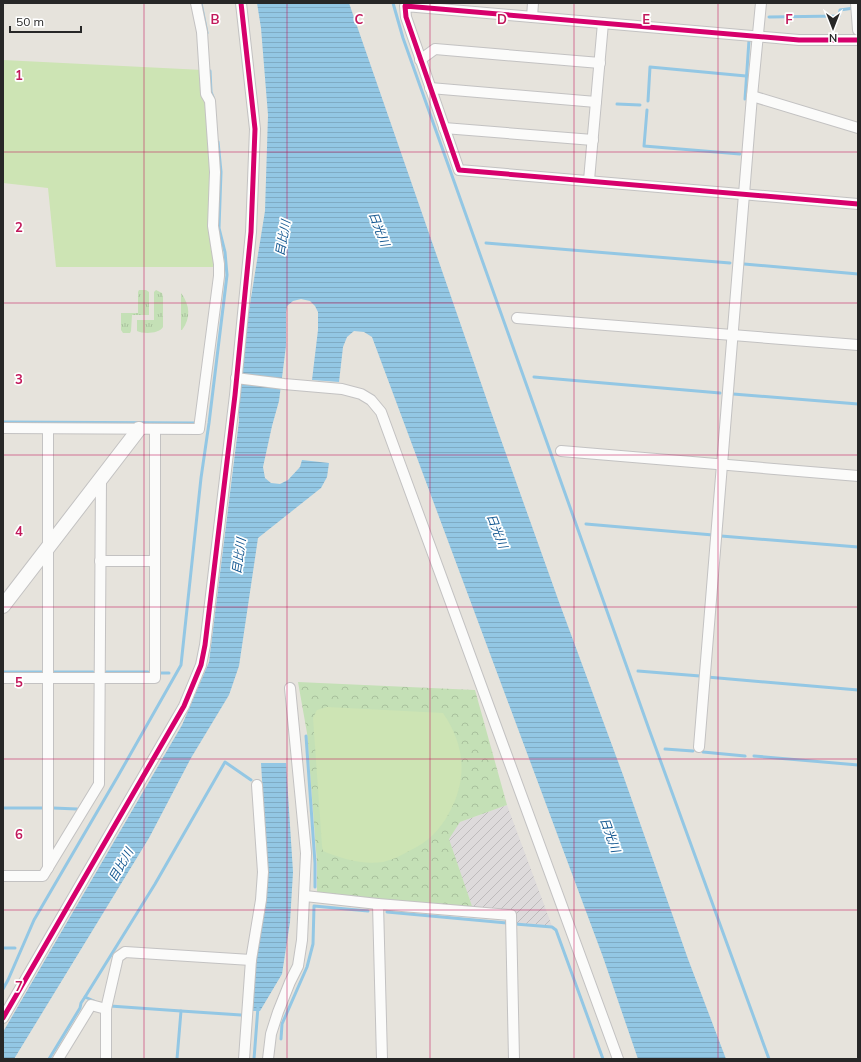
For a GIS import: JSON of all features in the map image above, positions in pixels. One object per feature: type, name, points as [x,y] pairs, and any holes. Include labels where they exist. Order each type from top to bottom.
[{"type":"street","points":[[3,428],[199,429],[220,264],[213,226],[215,172],[210,101],[206,94],[202,32],[196,3]]},
{"type":"street","points":[[3,1018],[184,706],[201,665],[205,645],[236,378],[251,232],[255,129],[241,3]]},
{"type":"street","points":[[532,17],[533,3]]},
{"type":"street","points":[[699,747],[732,335],[761,3]]},
{"type":"street","points":[[856,4],[858,30]]},
{"type":"street","points":[[858,40],[799,40],[405,6],[406,17],[458,170],[858,204]]},
{"type":"street","points":[[589,180],[603,23]]},
{"type":"street","points":[[420,60],[435,49],[600,63]]},
{"type":"street","points":[[430,88],[596,102]]},
{"type":"street","points":[[752,96],[858,128]]},
{"type":"street","points":[[444,128],[593,140]]},
{"type":"street","points":[[517,318],[858,345]]},
{"type":"street","points":[[236,378],[342,389],[361,394],[371,400],[381,412],[387,424],[618,1059]]},
{"type":"street","points":[[48,428],[48,868]]},
{"type":"street","points":[[3,606],[139,429]]},
{"type":"street","points":[[3,678],[155,678],[155,429]]},
{"type":"street","points":[[561,451],[858,476]]},
{"type":"street","points":[[3,876],[43,876],[99,784],[100,479]]},
{"type":"street","points":[[100,561],[155,561]]},
{"type":"street","points":[[268,1059],[269,1045],[278,1012],[298,966],[302,940],[305,896],[306,854],[290,688]]},
{"type":"street","points":[[244,1059],[251,960],[261,900],[263,872],[257,785]]},
{"type":"street","points":[[305,896],[378,904],[511,915],[514,1059]]},
{"type":"street","points":[[378,904],[382,1059]]},
{"type":"street","points":[[106,1059],[106,1009],[118,957],[125,952],[251,960]]},
{"type":"street","points":[[58,1059],[91,1005],[106,1009]]},
{"type":"shaded area","points":[[507,805],[552,926],[514,923],[514,912],[473,909],[448,839],[460,822]]},
{"type":"green space","points":[[3,60],[203,70],[217,267],[56,267],[48,188],[3,183]]},
{"type":"green space","points":[[139,290],[146,290],[149,292],[149,315],[132,315],[130,333],[123,333],[121,330],[121,313],[138,313]]},
{"type":"green space","points":[[156,290],[162,293],[163,297],[163,327],[158,331],[151,333],[137,331],[137,320],[154,320],[154,292]]},
{"type":"green space","points":[[181,293],[188,307],[187,321],[182,330],[181,330]]},
{"type":"green space","points":[[298,682],[475,690],[507,805],[460,822],[449,839],[473,909],[384,902],[383,899],[317,892],[317,863],[307,733]]},
{"type":"green space","points":[[327,707],[443,713],[456,737],[460,750],[461,775],[459,788],[455,800],[442,825],[423,843],[393,859],[375,863],[352,861],[323,851],[313,718],[317,710]]},
{"type":"water","points":[[257,3],[349,3],[490,409],[688,959],[726,1059],[638,1059],[603,957],[372,337],[364,332],[354,331],[347,337],[343,347],[339,382],[312,380],[318,330],[318,312],[310,301],[301,299],[293,301],[287,306],[286,346],[279,401],[263,467],[265,478],[271,483],[280,484],[288,480],[300,467],[302,460],[329,463],[327,477],[321,488],[258,538],[239,666],[229,695],[191,758],[149,838],[14,1059],[3,1059],[3,1032],[182,725],[209,662],[239,421],[238,394],[246,329],[265,211],[268,115],[261,28]]},
{"type":"water","points":[[261,763],[286,763],[293,872],[290,922],[282,974],[260,1011],[253,1011],[255,962],[264,914],[266,869]]},
{"type":"waterway","points":[[201,3],[207,33]]},
{"type":"waterway","points":[[393,3],[403,38],[650,732],[769,1059]]},
{"type":"waterway","points":[[769,17],[839,16],[840,10],[854,8]]},
{"type":"waterway","points":[[745,99],[749,40]]},
{"type":"waterway","points":[[648,101],[650,67],[746,76]]},
{"type":"waterway","points":[[210,71],[211,92],[213,97]]},
{"type":"waterway","points":[[617,104],[640,105]]},
{"type":"waterway","points":[[647,110],[644,146],[740,154]]},
{"type":"waterway","points":[[3,989],[34,920],[181,665],[201,478],[227,275],[225,252],[219,228],[221,172],[218,142]]},
{"type":"waterway","points":[[486,243],[730,263]]},
{"type":"waterway","points":[[744,264],[858,274]]},
{"type":"waterway","points":[[534,377],[720,393]]},
{"type":"waterway","points":[[733,394],[858,404]]},
{"type":"waterway","points":[[3,422],[195,423]]},
{"type":"waterway","points":[[586,524],[713,535]]},
{"type":"waterway","points":[[721,536],[858,547]]},
{"type":"waterway","points":[[638,671],[700,676]]},
{"type":"waterway","points":[[4,672],[42,672]]},
{"type":"waterway","points":[[54,672],[93,672]]},
{"type":"waterway","points":[[106,672],[148,672]]},
{"type":"waterway","points":[[161,673],[169,673]]},
{"type":"waterway","points":[[707,677],[858,690]]},
{"type":"waterway","points":[[306,736],[315,863],[315,887]]},
{"type":"waterway","points":[[665,749],[693,751]]},
{"type":"waterway","points":[[703,752],[745,756]]},
{"type":"waterway","points":[[754,756],[858,765]]},
{"type":"waterway","points":[[49,1059],[80,1008],[81,1003],[155,884],[225,762],[251,780]]},
{"type":"waterway","points":[[3,808],[42,808]]},
{"type":"waterway","points":[[53,808],[77,809]]},
{"type":"waterway","points":[[281,1039],[282,1024],[307,967],[313,944],[314,906],[368,911]]},
{"type":"waterway","points":[[387,912],[507,923]]},
{"type":"waterway","points":[[515,924],[552,927],[556,930],[603,1059]]},
{"type":"waterway","points":[[3,948],[15,948]]},
{"type":"waterway","points":[[85,997],[94,1001]]},
{"type":"waterway","points":[[110,1006],[181,1011],[177,1059]]},
{"type":"waterway","points":[[254,1059],[258,1007]]},
{"type":"waterway","points":[[181,1011],[241,1015]]},
{"type":"cycle path","points":[[3,1018],[184,706],[201,665],[205,645],[235,395],[251,232],[255,129],[241,3]]},
{"type":"cycle path","points":[[858,40],[799,40],[405,6],[406,17],[459,170],[858,204]]},
{"type":"water label","name":"日光川","points":[[379,229]]},
{"type":"water label","name":"目比川","points":[[283,238]]},
{"type":"water label","name":"日光川","points":[[497,531]]},
{"type":"water label","name":"目比川","points":[[239,556]]},
{"type":"water label","name":"日光川","points":[[610,835]]},
{"type":"water label","name":"目比川","points":[[121,865]]}]
